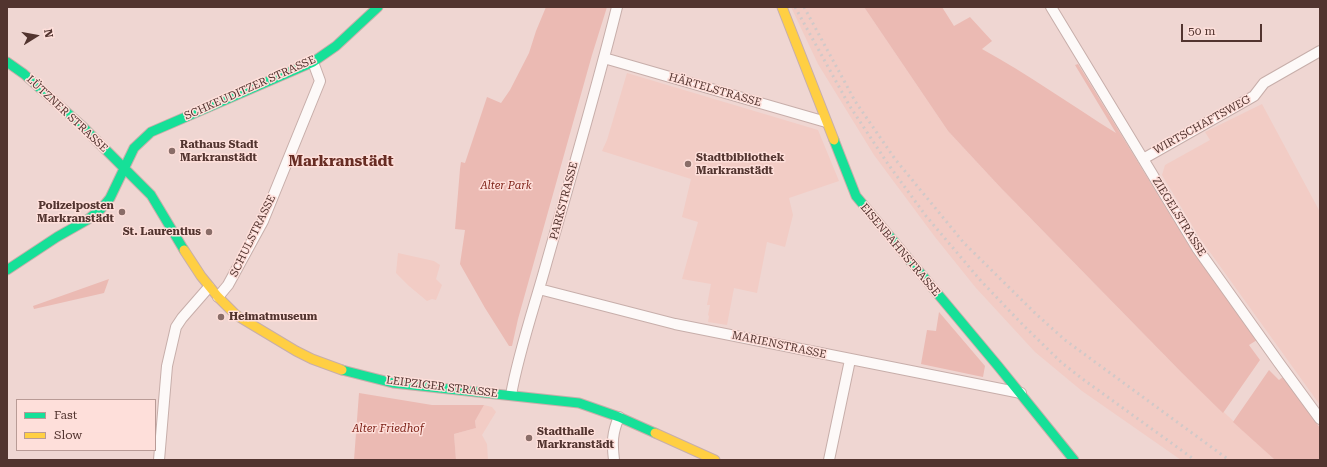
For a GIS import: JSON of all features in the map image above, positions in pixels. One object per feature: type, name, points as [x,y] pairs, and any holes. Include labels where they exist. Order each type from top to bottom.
[{"type":"main road","name":"SCHKEUDITZER STRASSE","points":[[7,270],[57,237],[87,220],[101,209],[110,198],[134,148],[151,132],[312,62],[336,46],[378,7]]},
{"type":"main road","name":"EISENBAHNSTRASSE","points":[[782,7],[856,196],[1074,460]]},
{"type":"main road","name":"LÜTZNER STRASSE","points":[[7,62],[24,74],[125,169]]},
{"type":"main road","name":"LEIPZIGER STRASSE","points":[[125,169],[151,195],[209,287],[218,297],[236,315],[312,359],[345,371],[393,383],[579,403],[619,417],[715,460]]},
{"type":"street","name":"PARKSTRASSE","points":[[511,395],[517,365],[540,289],[617,7]]},
{"type":"street","name":"ZIEGELSTRASSE","points":[[1051,7],[1197,248],[1278,363],[1320,419]]},
{"type":"street","name":"WIRTSCHAFTSWEG","points":[[1143,159],[1254,96],[1264,82],[1320,51]]},
{"type":"street","name":"HÄRTELSTRASSE","points":[[604,58],[826,122]]},
{"type":"street","name":"SCHULSTRASSE","points":[[218,297],[228,285],[263,221],[320,81],[312,62]]},
{"type":"street","points":[[159,460],[167,366],[176,327],[209,287]]},
{"type":"street","name":"MARIENSTRASSE","points":[[540,289],[675,324],[1021,394]]},
{"type":"street","points":[[829,460],[850,360]]},
{"type":"street","points":[[614,460],[612,443],[614,428],[619,417]]},
{"type":"shaded area","points":[[791,7],[864,7],[948,131],[1000,187],[1181,372],[1275,460],[1181,460],[1082,391],[1035,352],[976,288],[935,237],[874,155],[818,64]]},
{"type":"shaded area","points":[[627,73],[818,130],[839,181],[789,198],[793,215],[785,247],[767,242],[757,293],[734,288],[727,325],[708,322],[710,305],[707,305],[711,284],[682,279],[698,222],[682,217],[691,179],[602,151],[607,140]]},
{"type":"shaded area","points":[[1262,104],[1320,212],[1320,405],[1199,237],[1162,175],[1165,165],[1210,140],[1205,132]]},
{"type":"shaded area","points":[[398,253],[434,261],[440,265],[436,279],[442,285],[436,300],[432,299],[427,301],[396,273]]},
{"type":"shaded area","points":[[484,405],[492,407],[496,412],[482,435],[487,444],[488,460],[456,460],[454,434],[476,428],[475,421]]},
{"type":"green space","name":"Alter Park","points":[[546,7],[607,7],[592,55],[518,319],[512,346],[509,346],[460,264],[465,230],[455,229],[460,169],[461,162],[465,163],[487,97],[501,103],[510,90],[529,53]]},
{"type":"green space","points":[[864,7],[942,7],[954,26],[970,17],[992,41],[982,49],[1033,79],[1116,133],[1075,65],[1078,64],[1191,249],[1257,340],[1249,345],[1260,360],[1223,413],[1000,187],[948,131]]},
{"type":"green space","points":[[109,279],[104,293],[34,309],[33,306]]},
{"type":"green space","points":[[939,312],[985,366],[983,377],[921,364],[927,330],[936,331]]},
{"type":"green space","points":[[1269,370],[1279,380],[1283,377],[1320,428],[1320,460],[1275,460],[1233,422]]},
{"type":"green space","name":"Alter Friedhof","points":[[359,393],[432,405],[484,405],[475,421],[476,428],[454,434],[456,460],[354,460]]},
{"type":"railway","points":[[795,7],[849,105],[888,164],[926,216],[981,281],[1062,363],[1195,460]]},
{"type":"railway","points":[[804,7],[855,101],[895,159],[964,243],[1036,314],[1065,340],[1229,460]]},
{"type":"traffic: fast","points":[[7,270],[57,237],[87,220],[101,209],[110,198],[134,148],[151,132],[313,62],[336,46],[378,7]]},
{"type":"traffic: fast","points":[[7,62],[24,74],[81,125],[151,195],[184,250]]},
{"type":"traffic: fast","points":[[834,140],[856,196],[998,366],[1074,460]]},
{"type":"traffic: fast","points":[[342,370],[393,383],[579,403],[619,417],[655,433]]},
{"type":"traffic: slow","points":[[782,7],[834,140]]},
{"type":"traffic: slow","points":[[184,250],[201,276],[218,297],[236,315],[296,351],[312,359],[342,370]]},
{"type":"traffic: slow","points":[[655,433],[715,460]]},
{"type":"place","name":"Rathaus Stadt Markranstädt","points":[[172,151]]},
{"type":"place","name":"Stadtbibliothek Markranstädt","points":[[688,164]]},
{"type":"place","name":"Polizeiposten Markranstädt","points":[[122,212]]},
{"type":"place","name":"St. Laurentius","points":[[209,232]]},
{"type":"place","name":"Heimatmuseum","points":[[221,317]]},
{"type":"place","name":"Stadthalle Markranstädt","points":[[529,438]]},
{"type":"district","name":"Markranstädt","points":[[341,162]]}]
